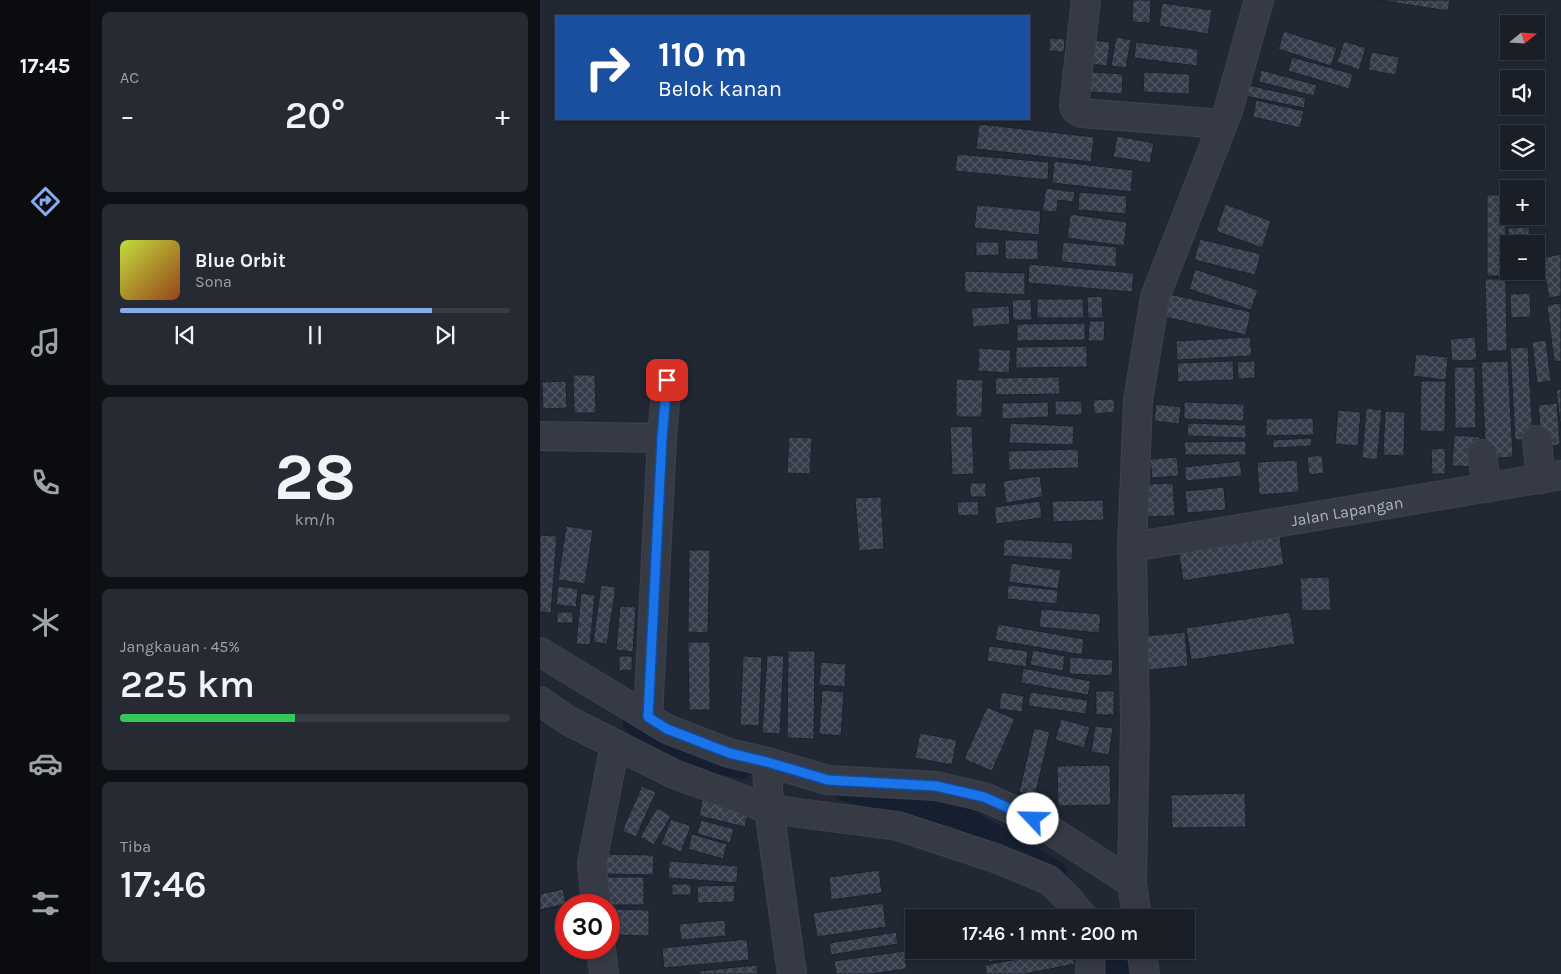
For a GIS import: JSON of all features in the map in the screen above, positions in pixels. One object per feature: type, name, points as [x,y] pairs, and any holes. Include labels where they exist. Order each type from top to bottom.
[{"type":"street","points":[[1086,0],[1074,106],[1076,110],[1081,113],[1216,139]]},
{"type":"street","points":[[1136,909],[1132,883],[1135,724],[1132,547],[1138,401],[1155,297],[1228,111],[1258,0]]},
{"type":"street","points":[[648,717],[662,438],[667,380]]},
{"type":"street","points":[[540,436],[662,438]]},
{"type":"street","points":[[1537,440],[1551,477]]},
{"type":"street","points":[[1482,454],[1487,488]]},
{"type":"street","name":"Jalan Lapangan","points":[[1132,547],[1551,477]]},
{"type":"street","points":[[540,652],[667,729],[729,753],[768,782],[995,858],[1048,880],[1076,909]]},
{"type":"street","points":[[540,701],[568,720],[615,746],[674,774],[768,782],[828,780],[936,786],[984,797],[1033,819],[1132,883]]},
{"type":"street","points":[[595,894],[592,863],[615,746]]},
{"type":"street","points":[[768,782],[792,974]]},
{"type":"street","points":[[602,959],[604,974]]},
{"type":"street","points":[[1090,974],[1091,959]]},
{"type":"street","points":[[1142,959],[1144,974]]},
{"type":"building","points":[[1133,0],[1151,0],[1150,23],[1132,22]]},
{"type":"building","points":[[1378,0],[1450,0],[1448,11]]},
{"type":"building","points":[[1162,3],[1212,10],[1208,34],[1159,26]]},
{"type":"building","points":[[1284,31],[1337,48],[1331,66],[1278,49]]},
{"type":"building","points":[[1116,37],[1131,40],[1126,68],[1111,66]]},
{"type":"building","points":[[1050,38],[1065,39],[1064,52],[1049,51]]},
{"type":"building","points":[[1091,40],[1110,42],[1107,66],[1088,64]]},
{"type":"building","points":[[1344,41],[1366,48],[1359,70],[1337,62]]},
{"type":"building","points":[[1136,42],[1198,49],[1197,66],[1134,58]]},
{"type":"building","points":[[1371,52],[1399,57],[1396,75],[1368,70]]},
{"type":"building","points":[[1292,57],[1353,74],[1349,89],[1288,71]]},
{"type":"building","points":[[1261,70],[1317,85],[1314,96],[1259,82]]},
{"type":"building","points":[[1091,72],[1123,74],[1122,94],[1090,92]]},
{"type":"building","points":[[1144,72],[1190,74],[1189,94],[1143,92]]},
{"type":"building","points":[[1248,85],[1306,98],[1304,108],[1246,96]]},
{"type":"building","points":[[1256,100],[1304,111],[1300,128],[1253,117]]},
{"type":"building","points":[[979,124],[1094,137],[1091,162],[976,149]]},
{"type":"building","points":[[1117,136],[1154,143],[1150,163],[1113,157]]},
{"type":"building","points":[[957,154],[1049,162],[1048,180],[955,171]]},
{"type":"building","points":[[1054,161],[1133,170],[1131,192],[1052,183]]},
{"type":"building","points":[[1046,188],[1075,192],[1073,202],[1058,200],[1057,212],[1042,211]]},
{"type":"building","points":[[1079,192],[1127,196],[1126,214],[1078,210]]},
{"type":"building","points":[[1487,195],[1500,195],[1500,225],[1506,225],[1506,235],[1500,235],[1500,276],[1487,276]]},
{"type":"building","points":[[1225,204],[1271,221],[1262,248],[1216,231]]},
{"type":"building","points":[[977,205],[1041,211],[1039,235],[974,228]]},
{"type":"building","points":[[1070,214],[1127,222],[1124,246],[1067,238]]},
{"type":"building","points":[[1529,227],[1529,235],[1508,235],[1508,228]]},
{"type":"building","points":[[1200,239],[1261,254],[1255,275],[1194,260]]},
{"type":"building","points":[[1005,240],[1038,240],[1038,260],[1005,259]]},
{"type":"building","points":[[976,242],[999,242],[999,255],[976,256]]},
{"type":"building","points":[[1063,242],[1117,247],[1116,267],[1061,262]]},
{"type":"building","points":[[1561,254],[1561,296],[1549,298],[1545,275],[1545,257]]},
{"type":"building","points":[[1029,264],[1134,273],[1132,292],[1028,283]]},
{"type":"building","points":[[1195,269],[1258,290],[1251,310],[1189,289]]},
{"type":"building","points":[[965,271],[1025,273],[1025,295],[964,292]]},
{"type":"building","points":[[1485,279],[1506,280],[1507,351],[1487,351]]},
{"type":"building","points":[[1160,292],[1251,312],[1246,335],[1155,315]]},
{"type":"building","points":[[1530,293],[1531,317],[1511,318],[1510,294]]},
{"type":"building","points":[[1102,296],[1103,318],[1088,318],[1087,297]]},
{"type":"building","points":[[1031,299],[1032,320],[1013,320],[1012,300]]},
{"type":"building","points":[[1037,299],[1083,299],[1084,318],[1037,318]]},
{"type":"building","points":[[1561,303],[1561,361],[1554,362],[1547,305]]},
{"type":"building","points":[[1009,306],[1010,324],[973,327],[971,308]]},
{"type":"building","points":[[1089,321],[1105,321],[1104,341],[1088,341]]},
{"type":"building","points":[[1085,323],[1085,340],[1017,341],[1017,324]]},
{"type":"building","points":[[1250,337],[1252,356],[1177,360],[1176,341]]},
{"type":"building","points":[[1475,337],[1477,360],[1452,361],[1450,339]]},
{"type":"building","points":[[1546,340],[1551,381],[1537,383],[1532,342]]},
{"type":"building","points":[[1087,346],[1087,367],[1016,368],[1016,347]]},
{"type":"building","points":[[1528,347],[1533,439],[1515,440],[1510,348]]},
{"type":"building","points":[[979,348],[1011,350],[1009,373],[978,371]]},
{"type":"building","points":[[1416,354],[1448,357],[1446,380],[1413,376]]},
{"type":"building","points":[[1233,361],[1234,380],[1178,382],[1177,363]]},
{"type":"building","points":[[1255,361],[1255,378],[1238,379],[1237,362]]},
{"type":"building","points":[[1508,361],[1513,457],[1486,459],[1481,362]]},
{"type":"building","points":[[1454,367],[1475,367],[1476,428],[1455,428]]},
{"type":"building","points":[[573,375],[595,375],[596,413],[574,413]]},
{"type":"building","points":[[1059,377],[1060,394],[996,395],[995,378]]},
{"type":"building","points":[[956,379],[983,380],[982,417],[956,417]]},
{"type":"building","points":[[566,381],[567,408],[543,409],[542,382]]},
{"type":"building","points":[[1421,381],[1446,381],[1445,432],[1420,431]]},
{"type":"building","points":[[1561,389],[1561,429],[1556,390]]},
{"type":"building","points":[[1114,399],[1115,412],[1094,414],[1093,400]]},
{"type":"building","points":[[1055,401],[1082,401],[1082,415],[1055,415]]},
{"type":"building","points":[[1048,402],[1049,417],[1002,419],[1002,403]]},
{"type":"building","points":[[1184,402],[1244,404],[1244,421],[1184,419]]},
{"type":"building","points":[[1557,403],[1560,445],[1542,447],[1538,405]]},
{"type":"building","points":[[1156,404],[1181,407],[1179,424],[1154,421]]},
{"type":"building","points":[[1366,408],[1382,410],[1377,460],[1362,458]]},
{"type":"building","points":[[1338,410],[1361,412],[1358,446],[1335,444]]},
{"type":"building","points":[[1385,411],[1405,412],[1404,456],[1383,455]]},
{"type":"building","points":[[1313,418],[1314,435],[1266,436],[1266,419]]},
{"type":"building","points":[[1010,423],[1074,426],[1073,445],[1009,443]]},
{"type":"building","points":[[1188,423],[1246,425],[1246,438],[1187,436]]},
{"type":"building","points":[[972,426],[974,474],[952,475],[950,427]]},
{"type":"building","points":[[1454,435],[1480,437],[1478,467],[1452,466]]},
{"type":"building","points":[[789,437],[812,438],[810,474],[787,473]]},
{"type":"building","points":[[1311,438],[1312,446],[1273,448],[1273,440]]},
{"type":"building","points":[[1246,441],[1246,455],[1185,455],[1184,442]]},
{"type":"building","points":[[1445,448],[1446,474],[1432,474],[1431,449]]},
{"type":"building","points":[[1078,449],[1079,468],[1009,470],[1008,451]]},
{"type":"building","points":[[1322,455],[1324,473],[1309,475],[1307,457]]},
{"type":"building","points":[[1177,457],[1179,476],[1152,478],[1150,459]]},
{"type":"building","points":[[1297,460],[1299,492],[1259,495],[1257,462]]},
{"type":"building","points":[[1240,461],[1242,476],[1186,481],[1184,467]]},
{"type":"building","points":[[1040,476],[1043,497],[1006,503],[1003,481]]},
{"type":"building","points":[[970,483],[986,483],[986,497],[970,497]]},
{"type":"building","points":[[1173,483],[1175,516],[1145,517],[1144,484]]},
{"type":"building","points":[[1224,487],[1226,510],[1187,513],[1185,491]]},
{"type":"building","points":[[881,497],[884,549],[859,551],[855,498]]},
{"type":"building","points":[[1103,500],[1104,520],[1053,522],[1052,501]]},
{"type":"building","points":[[978,501],[979,515],[958,516],[957,502]]},
{"type":"building","points":[[1040,501],[1042,518],[996,524],[994,507]]},
{"type":"building","points":[[566,526],[593,530],[585,584],[558,580]]},
{"type":"building","points":[[1279,532],[1284,565],[1183,581],[1178,548]]},
{"type":"building","points":[[540,535],[557,536],[551,613],[540,612]]},
{"type":"building","points":[[1004,539],[1073,543],[1072,560],[1003,556]]},
{"type":"building","points":[[689,550],[710,550],[708,633],[688,632]]},
{"type":"building","points":[[1011,563],[1061,570],[1058,589],[1009,582]]},
{"type":"building","points":[[1329,577],[1331,610],[1302,611],[1300,578]]},
{"type":"building","points":[[601,585],[616,587],[607,644],[593,642]]},
{"type":"building","points":[[1008,585],[1058,590],[1057,604],[1007,599]]},
{"type":"building","points":[[558,586],[578,589],[576,607],[556,605]]},
{"type":"building","points":[[581,593],[595,595],[590,645],[576,644]]},
{"type":"building","points":[[620,606],[636,607],[633,652],[616,650]]},
{"type":"building","points":[[1041,609],[1101,614],[1099,633],[1039,627]]},
{"type":"building","points":[[557,612],[573,612],[573,623],[557,623]]},
{"type":"building","points":[[1290,612],[1295,644],[1191,660],[1186,628]]},
{"type":"building","points":[[998,624],[1084,639],[1082,655],[995,640]]},
{"type":"building","points":[[1185,632],[1188,666],[1149,670],[1146,636]]},
{"type":"building","points":[[688,642],[710,642],[710,710],[689,710]]},
{"type":"building","points":[[989,646],[1028,651],[1026,667],[987,661]]},
{"type":"building","points":[[1033,650],[1065,656],[1063,671],[1030,665]]},
{"type":"building","points":[[788,651],[815,651],[814,739],[787,738]]},
{"type":"building","points":[[767,655],[784,656],[780,734],[762,733]]},
{"type":"building","points":[[619,656],[632,656],[632,670],[619,671]]},
{"type":"building","points":[[743,656],[762,657],[759,726],[740,725]]},
{"type":"building","points":[[1070,657],[1113,660],[1112,676],[1069,674]]},
{"type":"building","points":[[821,662],[846,664],[845,687],[819,685]]},
{"type":"building","points":[[1023,668],[1091,681],[1088,695],[1021,683]]},
{"type":"building","points":[[822,690],[844,692],[841,736],[819,734]]},
{"type":"building","points":[[1096,691],[1114,691],[1114,715],[1096,715]]},
{"type":"building","points":[[1001,692],[1024,696],[1022,712],[999,709]]},
{"type":"building","points":[[1030,692],[1088,700],[1086,714],[1028,706]]},
{"type":"building","points":[[987,707],[1015,719],[992,771],[964,759]]},
{"type":"building","points":[[1061,719],[1090,727],[1084,748],[1055,740]]},
{"type":"building","points":[[1095,726],[1113,728],[1109,755],[1091,752]]},
{"type":"building","points":[[1034,728],[1050,732],[1035,796],[1019,792]]},
{"type":"building","points":[[920,733],[957,740],[952,765],[915,758]]},
{"type":"building","points":[[1110,765],[1111,805],[1058,806],[1057,766]]},
{"type":"building","points":[[642,786],[656,792],[636,837],[622,831]]},
{"type":"building","points":[[1245,793],[1246,827],[1172,828],[1171,795]]},
{"type":"building","points":[[703,795],[750,805],[745,827],[699,816]]},
{"type":"building","points":[[657,808],[671,816],[654,845],[640,837]]},
{"type":"building","points":[[671,819],[691,826],[681,852],[661,844]]},
{"type":"building","points":[[701,820],[734,829],[730,843],[697,834]]},
{"type":"building","points":[[692,834],[727,844],[723,859],[688,849]]},
{"type":"building","points":[[605,854],[654,855],[653,875],[604,874]]},
{"type":"building","points":[[669,861],[738,866],[737,883],[668,878]]},
{"type":"building","points":[[879,870],[882,893],[831,900],[829,877]]},
{"type":"building","points":[[602,877],[644,877],[644,905],[620,905],[620,894],[602,894]]},
{"type":"building","points":[[672,884],[691,884],[691,895],[672,895]]},
{"type":"building","points":[[734,885],[735,902],[698,903],[697,886]]},
{"type":"building","points":[[563,889],[564,894],[555,894],[555,907],[540,910],[540,894]]},
{"type":"building","points":[[883,903],[886,927],[817,937],[813,913]]},
{"type":"building","points":[[1060,906],[1060,909],[1045,909]]},
{"type":"building","points":[[620,909],[649,910],[649,936],[620,935]]},
{"type":"building","points":[[725,920],[726,936],[681,940],[679,924]]},
{"type":"building","points":[[896,932],[898,944],[831,955],[829,943]]},
{"type":"building","points":[[747,939],[749,960],[664,968],[662,948]]},
{"type":"building","points":[[904,951],[907,969],[870,974],[836,974],[834,961]]},
{"type":"building","points":[[988,959],[1004,959],[989,962]]},
{"type":"building","points":[[1018,959],[1074,959],[1075,964],[1024,974],[986,974],[985,965]]},
{"type":"building","points":[[757,965],[758,974],[700,974],[700,971]]},
{"type":"waterway","points":[[635,723],[680,755],[741,766]]},
{"type":"waterway","points":[[846,789],[957,815],[1055,873]]},
{"type":"waterway","points":[[1113,959],[1122,974]]},
{"type":"route","points":[[667,380],[662,438],[648,717],[667,729],[729,753],[828,780],[936,786],[984,797],[1033,819]]}]
